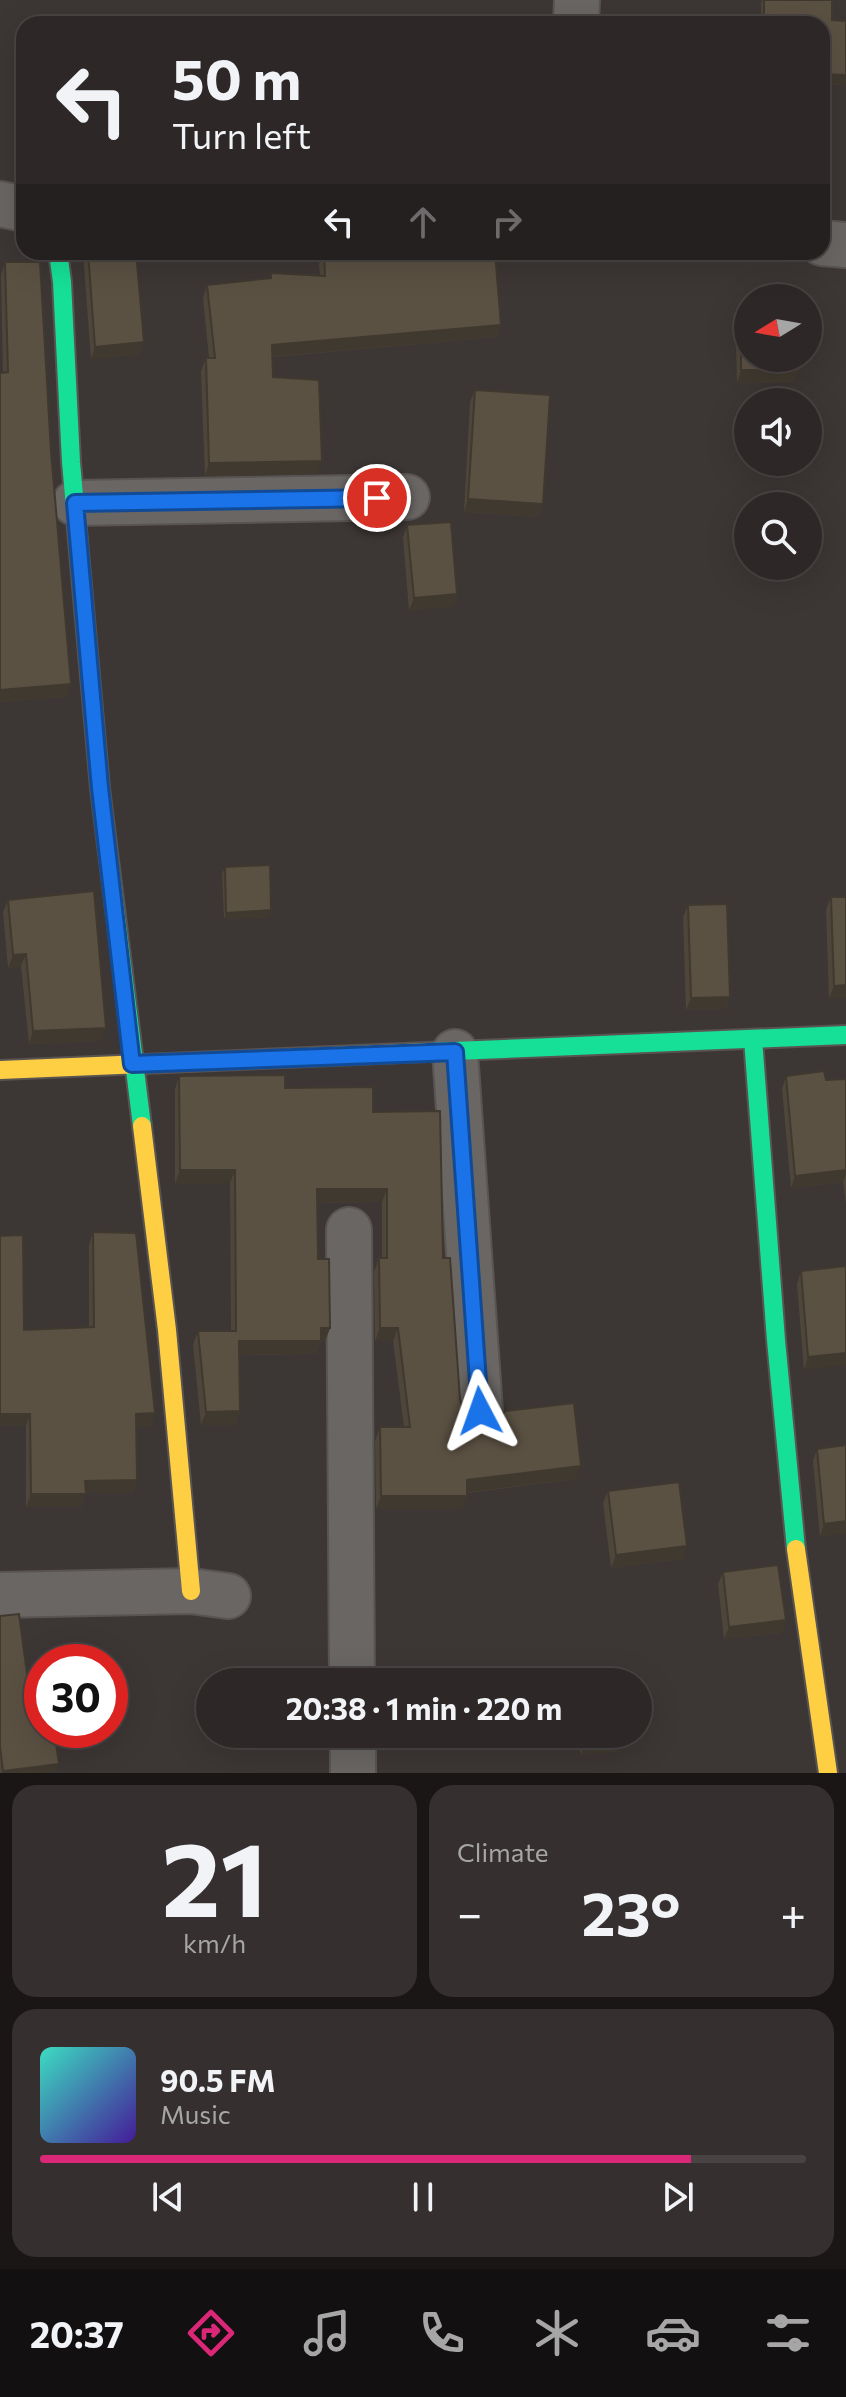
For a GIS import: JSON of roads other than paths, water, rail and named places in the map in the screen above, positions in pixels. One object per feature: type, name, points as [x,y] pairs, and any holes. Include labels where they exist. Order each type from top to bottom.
[{"type":"street","points":[[0,1595],[209,1594],[167,1330],[100,788],[75,503],[59,260]]},
{"type":"street","points":[[75,503],[407,497]]},
{"type":"street","points":[[0,1070],[846,1035]]},
{"type":"street","points":[[753,1039],[796,1558],[828,1773]]},
{"type":"street","points":[[455,1052],[480,1411]]},
{"type":"street","points":[[349,1230],[352,1668]]},
{"type":"street","points":[[353,1748],[353,1773]]}]
